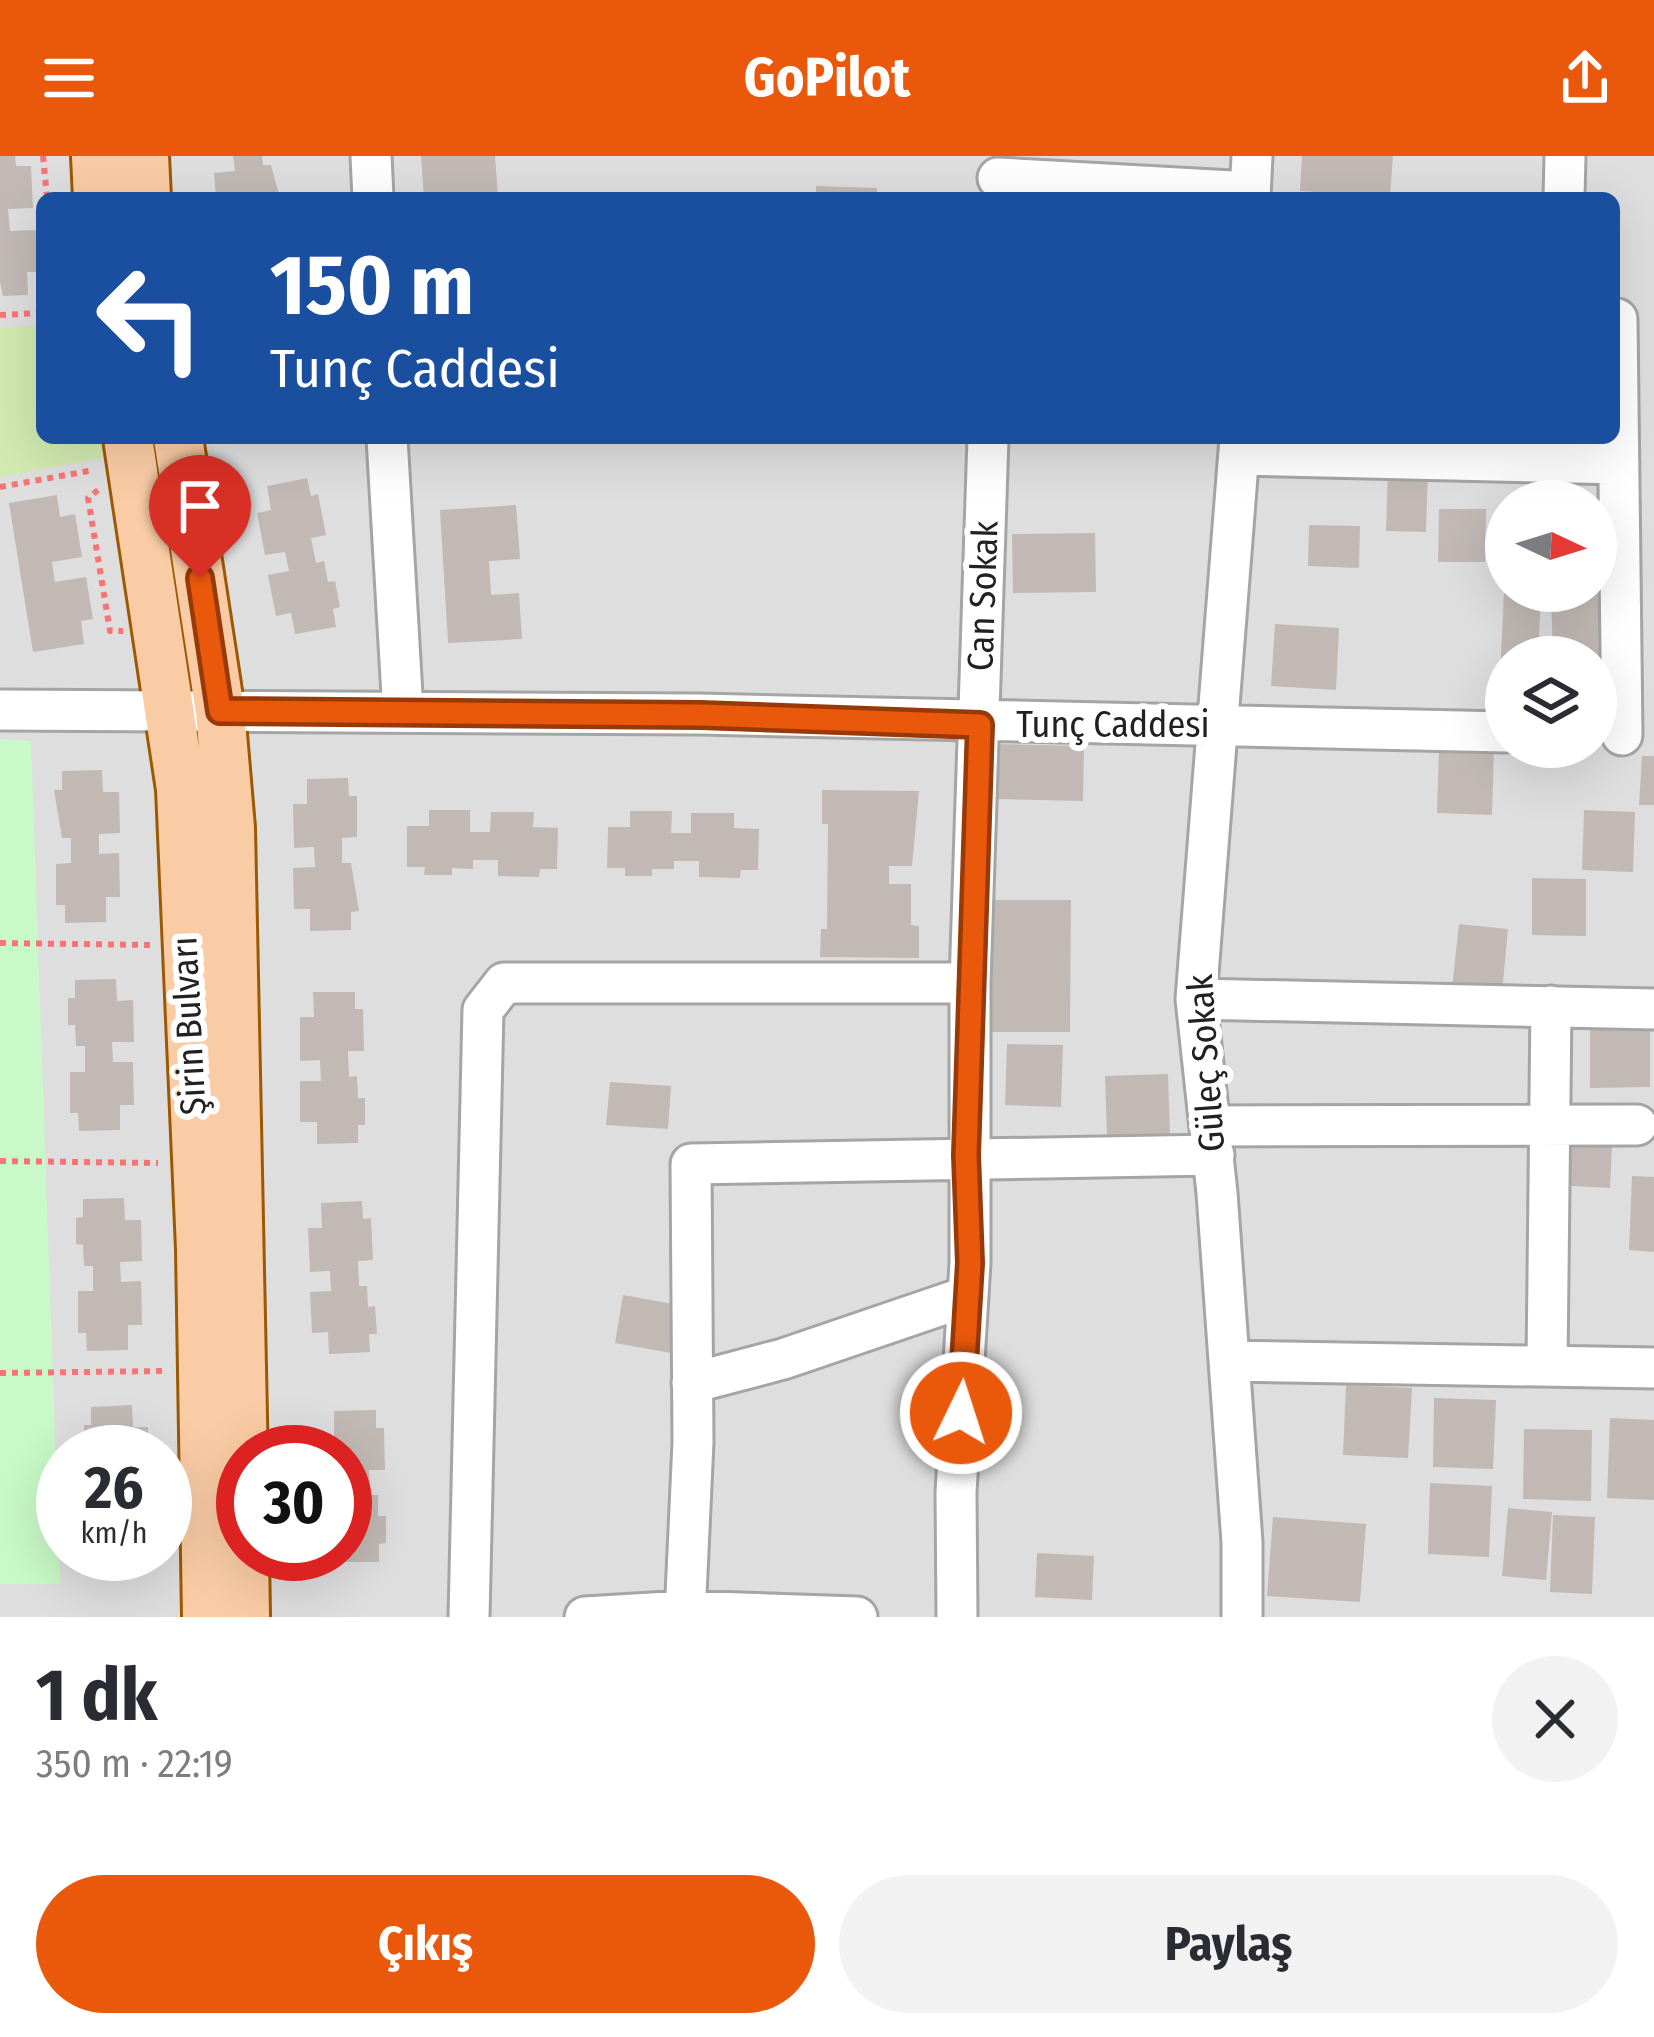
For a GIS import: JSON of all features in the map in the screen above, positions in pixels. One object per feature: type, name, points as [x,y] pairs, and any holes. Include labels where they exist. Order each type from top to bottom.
[{"type":"main road","points":[[96,156],[98,192]]},
{"type":"main road","points":[[144,156],[146,192]]},
{"type":"main road","name":"Şirin Bulvarı","points":[[179,444],[220,711],[230,828],[242,1425]]},
{"type":"main road","name":"Şirin Bulvarı","points":[[114,453],[170,712],[181,789],[207,1617]]},
{"type":"main road","points":[[244,1581],[245,1617]]},
{"type":"street","points":[[371,156],[374,192]]},
{"type":"street","points":[[1564,192],[1565,156]]},
{"type":"street","points":[[998,178],[1250,182]]},
{"type":"street","points":[[1620,435],[1628,319]]},
{"type":"street","points":[[387,444],[403,712]]},
{"type":"street","name":"Can Sokak","points":[[957,1617],[956,1492],[968,1296],[970,983],[988,444]]},
{"type":"street","points":[[1619,444],[1624,736]]},
{"type":"street","points":[[1239,447],[1618,464]]},
{"type":"street","name":"Güleç Sokak","points":[[1239,447],[1196,999],[1212,1141],[1242,1617]]},
{"type":"street","name":"Tunç Caddesi","points":[[0,710],[403,712],[1485,732]]},
{"type":"street","points":[[469,1617],[483,1010],[490,996],[504,983],[970,983]]},
{"type":"street","points":[[1196,999],[1654,1009]]},
{"type":"street","points":[[1547,1364],[1551,1006]]},
{"type":"street","points":[[685,1614],[692,1383],[691,1164],[966,1155],[1552,1123],[1637,1125]]},
{"type":"street","points":[[692,1383],[783,1359],[968,1296]]},
{"type":"street","points":[[1228,1361],[1654,1368]]},
{"type":"street","points":[[585,1617],[857,1617]]},
{"type":"path","points":[[43,156],[46,192]]},
{"type":"path","points":[[0,315],[36,313]]},
{"type":"path","points":[[0,487],[114,453]]},
{"type":"path","points":[[104,485],[88,498],[110,631],[136,630]]},
{"type":"path","points":[[0,943],[185,945]]},
{"type":"path","points":[[0,1161],[196,1163]]},
{"type":"path","points":[[0,1373],[202,1371]]},
{"type":"shaded area","points":[[0,156],[1654,156],[1654,1617],[0,1617]]},
{"type":"green space","points":[[36,325],[36,444],[104,444],[107,457],[0,477],[0,328]]},
{"type":"green space","points":[[0,739],[31,741],[55,1425],[36,1425],[36,1581],[60,1584],[0,1584]]},
{"type":"building","points":[[0,156],[15,156],[16,166],[31,166],[33,208],[8,209],[10,231],[36,230],[36,272],[27,272],[28,295],[3,296]]},
{"type":"building","points":[[233,156],[262,156],[263,165],[271,165],[278,192],[216,192],[214,173],[235,171]]},
{"type":"building","points":[[421,156],[495,156],[498,192],[424,192]]},
{"type":"building","points":[[1302,156],[1393,156],[1390,192],[1300,191]]},
{"type":"building","points":[[816,186],[877,188],[877,192],[816,192]]},
{"type":"building","points":[[1388,469],[1428,470],[1426,532],[1386,531]]},
{"type":"building","points":[[307,478],[311,496],[318,494],[326,535],[311,538],[316,563],[324,561],[328,582],[335,581],[340,607],[333,609],[336,627],[295,634],[291,613],[276,616],[268,575],[289,571],[285,552],[265,555],[257,513],[271,510],[267,486]]},
{"type":"building","points":[[57,495],[60,517],[75,514],[82,557],[52,562],[55,582],[86,577],[93,619],[81,621],[84,644],[33,652],[9,503]]},
{"type":"building","points":[[516,505],[520,559],[489,561],[491,595],[519,593],[522,639],[448,643],[440,510]]},
{"type":"building","points":[[1439,509],[1485,509],[1485,562],[1438,562]]},
{"type":"building","points":[[1309,525],[1360,526],[1359,568],[1308,566]]},
{"type":"building","points":[[1095,533],[1096,592],[1013,593],[1012,534]]},
{"type":"building","points":[[1503,612],[1540,612],[1539,636],[1502,636]]},
{"type":"building","points":[[1552,612],[1599,612],[1600,636],[1552,636]]},
{"type":"building","points":[[1275,624],[1339,628],[1336,690],[1271,686]]},
{"type":"building","points":[[994,744],[1084,746],[1083,801],[993,799]]},
{"type":"building","points":[[1439,747],[1485,749],[1485,768],[1493,768],[1492,815],[1437,813]]},
{"type":"building","points":[[1642,756],[1654,756],[1654,805],[1639,805]]},
{"type":"building","points":[[102,770],[103,792],[119,792],[120,833],[99,834],[99,854],[119,853],[120,897],[106,897],[106,922],[65,923],[65,905],[56,905],[56,864],[71,863],[71,838],[62,838],[54,790],[62,790],[62,771]]},
{"type":"building","points":[[348,778],[349,796],[357,796],[357,837],[342,838],[342,863],[351,863],[359,911],[351,912],[351,930],[310,931],[310,909],[294,909],[293,868],[315,867],[314,847],[294,848],[293,804],[307,804],[307,779]]},
{"type":"building","points":[[822,790],[919,791],[912,866],[889,866],[889,884],[911,884],[911,925],[919,926],[919,958],[820,957],[821,929],[827,929],[828,824],[822,824]]},
{"type":"building","points":[[429,810],[470,810],[470,832],[490,832],[491,812],[534,812],[533,827],[558,828],[557,869],[540,869],[539,877],[498,876],[498,860],[473,860],[473,869],[424,875],[425,867],[407,867],[407,826],[429,826]]},
{"type":"building","points":[[1584,810],[1635,812],[1633,872],[1582,870]]},
{"type":"building","points":[[630,811],[672,811],[671,833],[691,833],[691,813],[734,813],[734,828],[759,829],[758,870],[741,870],[740,878],[699,877],[699,861],[674,861],[674,869],[652,869],[652,876],[625,876],[625,868],[607,868],[608,827],[630,827]]},
{"type":"building","points":[[1532,878],[1586,879],[1586,936],[1532,935]]},
{"type":"building","points":[[990,900],[1071,900],[1070,1032],[988,1032]]},
{"type":"building","points":[[1459,924],[1508,929],[1502,993],[1452,988]]},
{"type":"building","points":[[116,979],[117,1001],[133,1000],[134,1042],[112,1042],[113,1062],[133,1062],[134,1105],[120,1105],[120,1130],[79,1131],[78,1113],[70,1113],[70,1072],[85,1072],[85,1046],[76,1046],[75,1025],[68,1025],[68,998],[75,998],[75,980]]},
{"type":"building","points":[[313,992],[355,992],[355,1009],[363,1009],[364,1051],[348,1051],[349,1077],[357,1076],[358,1098],[365,1098],[365,1125],[358,1125],[358,1143],[317,1144],[317,1122],[300,1122],[300,1081],[321,1081],[320,1060],[300,1061],[300,1017],[314,1017]]},
{"type":"building","points":[[1590,1024],[1650,1024],[1650,1087],[1590,1088]]},
{"type":"building","points":[[1007,1044],[1063,1045],[1061,1107],[1005,1105]]},
{"type":"building","points":[[1168,1074],[1170,1134],[1107,1136],[1105,1076]]},
{"type":"building","points":[[610,1082],[671,1086],[668,1129],[606,1125]]},
{"type":"building","points":[[1557,1143],[1612,1146],[1610,1188],[1555,1185]]},
{"type":"building","points":[[1632,1176],[1654,1177],[1654,1252],[1629,1250]]},
{"type":"building","points":[[124,1198],[125,1220],[141,1220],[142,1261],[120,1262],[121,1282],[141,1281],[142,1325],[128,1325],[128,1350],[87,1351],[86,1333],[78,1333],[78,1291],[93,1291],[93,1266],[84,1266],[83,1245],[76,1244],[76,1218],[83,1217],[83,1199]]},
{"type":"building","points":[[362,1201],[363,1219],[371,1218],[373,1260],[358,1261],[359,1286],[367,1286],[368,1307],[375,1306],[377,1334],[369,1334],[370,1352],[329,1354],[328,1332],[312,1333],[310,1292],[331,1291],[330,1271],[310,1272],[308,1228],[322,1228],[321,1203]]},
{"type":"building","points":[[623,1295],[679,1305],[671,1353],[615,1343]]},
{"type":"building","points":[[1346,1385],[1412,1388],[1408,1458],[1343,1455]]},
{"type":"building","points":[[1434,1398],[1496,1400],[1493,1469],[1433,1467]]},
{"type":"building","points":[[132,1405],[133,1425],[91,1425],[91,1407]]},
{"type":"building","points":[[376,1410],[376,1428],[384,1428],[385,1470],[372,1470],[372,1425],[334,1425],[334,1411]]},
{"type":"building","points":[[1610,1418],[1654,1420],[1654,1500],[1607,1498]]},
{"type":"building","points":[[1524,1429],[1592,1430],[1591,1501],[1523,1499]]},
{"type":"building","points":[[1430,1483],[1492,1486],[1489,1557],[1428,1554]]},
{"type":"building","points":[[372,1495],[378,1495],[378,1516],[386,1516],[386,1543],[379,1544],[379,1562],[372,1562]]},
{"type":"building","points":[[1508,1508],[1552,1512],[1546,1580],[1502,1576]]},
{"type":"building","points":[[1553,1515],[1595,1517],[1592,1594],[1550,1592]]},
{"type":"building","points":[[1273,1517],[1366,1524],[1360,1602],[1267,1596]]},
{"type":"building","points":[[1037,1553],[1094,1556],[1092,1600],[1035,1597]]},
{"type":"route","points":[[200,578],[220,711],[700,715],[980,725],[966,1155],[970,1263],[961,1413]]}]
